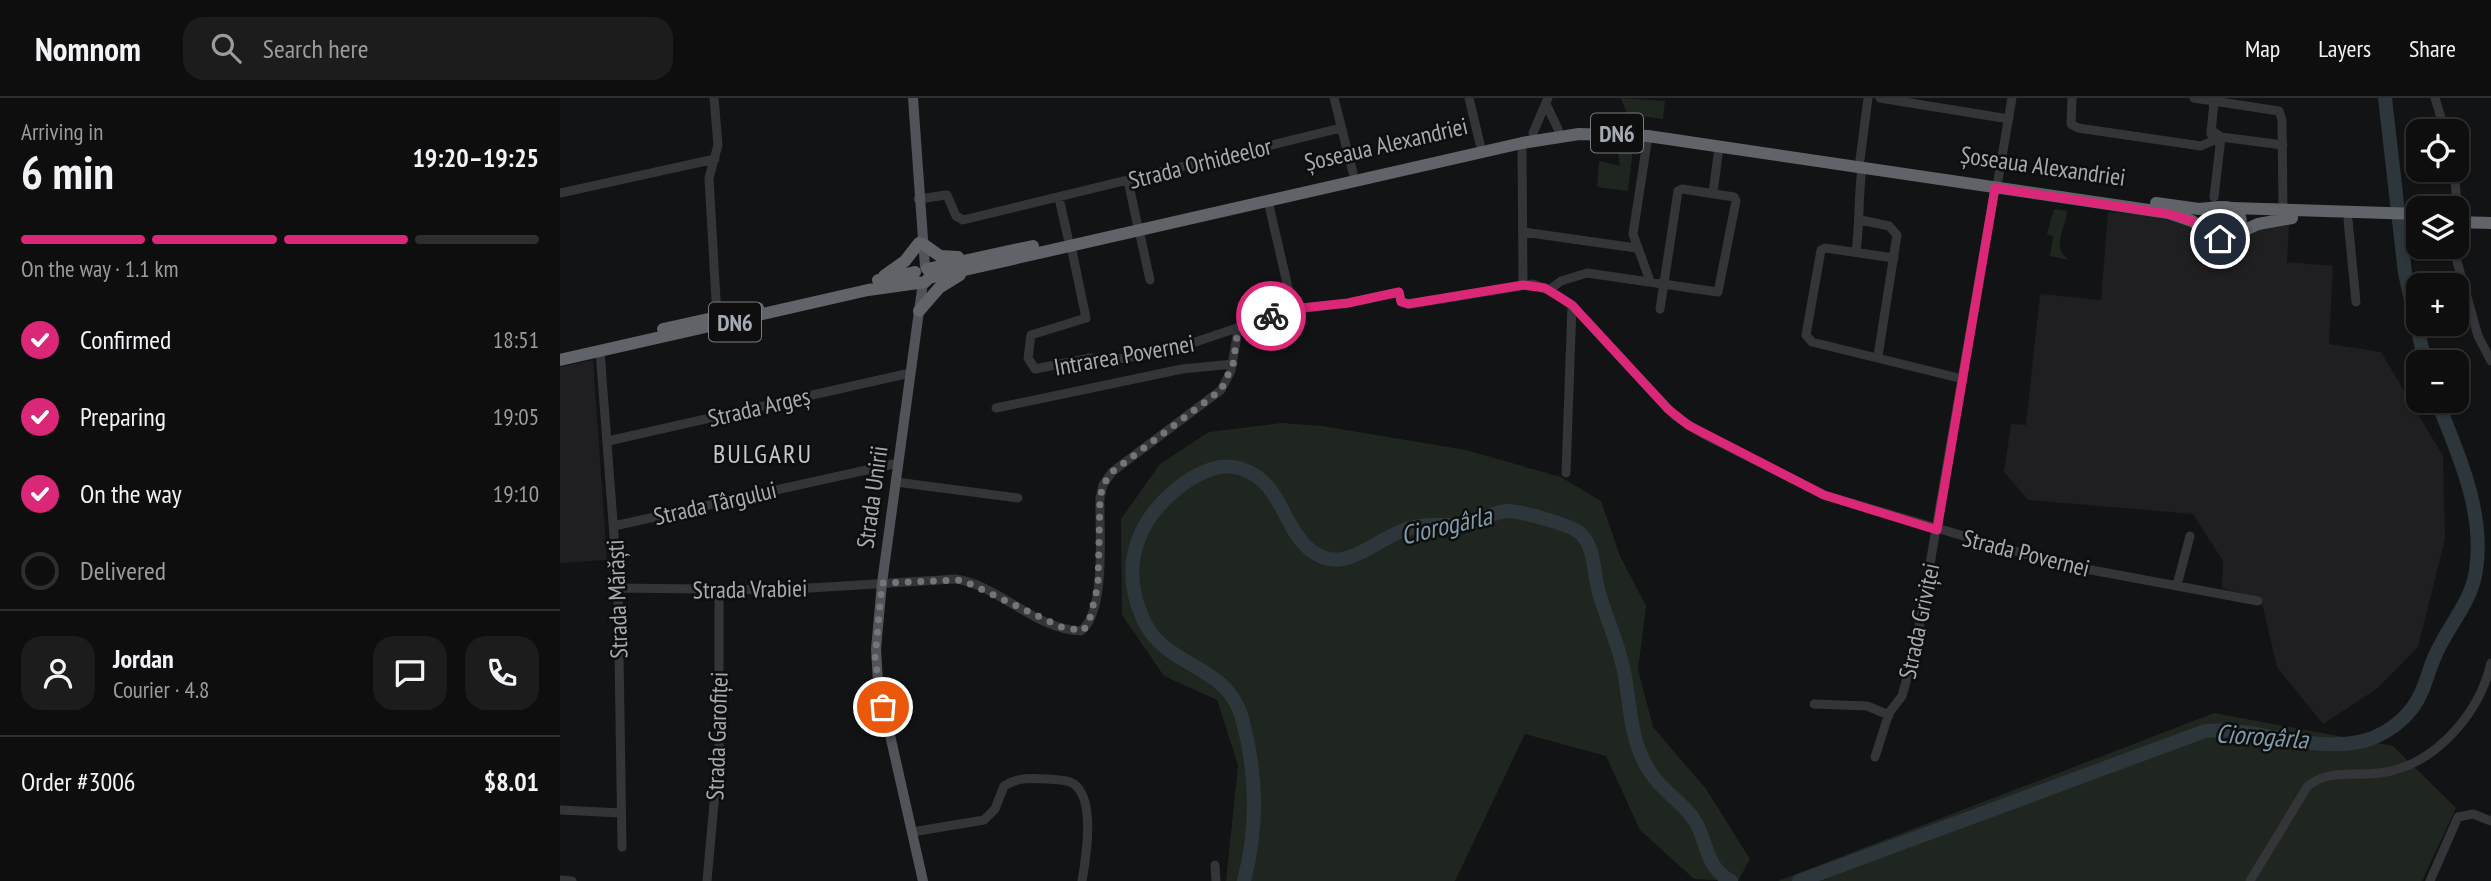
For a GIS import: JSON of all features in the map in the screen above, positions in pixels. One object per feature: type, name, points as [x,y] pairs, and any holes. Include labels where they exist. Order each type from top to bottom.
[{"type":"highway","name":"Șoseaua Alexandriei","points":[[560,360],[1138,226],[1353,173],[1558,129],[1621,125],[1996,184],[2169,214],[2192,221],[2225,239],[2258,224],[2286,219],[2348,220],[2367,216],[2406,214]]},
{"type":"highway","name":"Șoseaua Alexandriei","points":[[1138,226],[1268,201],[1522,143],[1579,134],[1648,136],[1861,164]]},
{"type":"highway","name":"Șoseaua Alexandriei","points":[[1996,184],[2179,206],[2222,204],[2406,220]]},
{"type":"highway","points":[[2212,234],[2208,220],[2222,204],[2241,220],[2236,234]]},
{"type":"highway","points":[[2469,217],[2491,216]]},
{"type":"highway","points":[[2469,219],[2491,223]]},
{"type":"highway","points":[[880,280],[905,261],[921,243],[940,256],[973,264]]},
{"type":"highway","points":[[919,311],[939,288],[973,264]]},
{"type":"highway","name":"Șoseaua Alexandriei","points":[[560,352],[880,280],[922,274]]},
{"type":"main road","name":"Strada Unirii","points":[[913,98],[922,274],[882,583],[876,671],[923,881]]},
{"type":"street","points":[[715,98],[718,145],[709,178],[717,317]]},
{"type":"street","points":[[1334,98],[1353,173]]},
{"type":"street","points":[[1469,98],[1480,145]]},
{"type":"street","points":[[1856,252],[1861,220],[1857,210],[1868,98]]},
{"type":"street","points":[[1881,98],[2009,119]]},
{"type":"street","name":"Strada Griviței","points":[[1875,757],[1889,715],[1900,702],[1907,682],[1937,530],[2012,98]]},
{"type":"street","points":[[2072,98],[2070,121],[2074,127],[2201,146],[2221,137]]},
{"type":"street","points":[[2194,98],[2278,109],[2283,120],[2283,211]]},
{"type":"street","points":[[2435,98],[2441,119]]},
{"type":"street","points":[[2210,143],[2214,101]]},
{"type":"street","points":[[1548,102],[1558,129]]},
{"type":"street","points":[[1533,133],[1548,102]]},
{"type":"street","name":"Strada Orhideelor","points":[[918,199],[948,196],[956,216],[963,220],[1341,128]]},
{"type":"street","points":[[2211,130],[2221,137],[2283,145]]},
{"type":"street","points":[[1648,136],[1633,234],[1650,281]]},
{"type":"street","points":[[2221,137],[2222,204]]},
{"type":"street","points":[[1522,143],[1525,285]]},
{"type":"street","points":[[1713,193],[1719,146]]},
{"type":"street","points":[[560,193],[715,159]]},
{"type":"street","points":[[1128,180],[1150,281]]},
{"type":"street","points":[[1549,290],[1561,281],[1583,273],[1650,281],[1664,283],[1718,292],[1736,201],[1732,197],[1682,189],[1678,191],[1664,283],[1660,309]]},
{"type":"street","points":[[1059,198],[1069,242]]},
{"type":"street","points":[[1268,201],[1293,309]]},
{"type":"street","points":[[1861,220],[1893,228],[1897,235],[1878,356]]},
{"type":"street","points":[[2348,220],[2356,302]]},
{"type":"street","points":[[1523,232],[1636,248]]},
{"type":"street","name":"Intrarea Povernei","points":[[1069,242],[1086,318],[1031,335],[1028,358],[1035,369],[1090,358],[1118,359],[1172,350],[1238,330],[1293,309],[1348,303],[1399,292],[1401,302],[1410,304],[1525,285]]},
{"type":"street","points":[[1894,258],[1821,250],[1804,329],[1808,338],[1872,358],[1878,356],[1963,379]]},
{"type":"street","points":[[2456,259],[2478,336],[2491,361]]},
{"type":"street","name":"Strada Povernei","points":[[1525,285],[1549,290],[1572,305],[1668,409],[1688,425],[1824,495],[1937,530],[2074,567],[2258,601]]},
{"type":"street","points":[[1566,473],[1572,305]]},
{"type":"street","points":[[996,408],[1182,369],[1233,364],[1238,330]]},
{"type":"street","name":"Strada Mărăști","points":[[600,351],[618,588],[622,847]]},
{"type":"street","name":"Strada Vrabiei","points":[[618,588],[719,591],[962,580],[1061,627],[1083,631],[1089,622],[1098,585],[1100,498],[1103,485],[1112,472],[1212,399],[1224,385],[1233,364]]},
{"type":"street","name":"Strada Argeș","points":[[608,441],[910,373]]},
{"type":"street","name":"Strada Târgului","points":[[614,526],[898,463]]},
{"type":"street","points":[[896,482],[1018,498]]},
{"type":"street","points":[[2177,584],[2190,536]]},
{"type":"street","name":"Strada Garofiței","points":[[706,881],[719,748],[719,591]]},
{"type":"street","points":[[2250,881],[2307,787],[2318,779],[2331,775],[2395,771],[2431,751],[2462,723],[2491,663]]},
{"type":"street","points":[[1814,704],[1863,705],[1889,715]]},
{"type":"street","points":[[912,832],[984,820],[993,813],[1004,786],[1014,781],[1068,781],[1078,788],[1086,805],[1087,847],[1082,881]]},
{"type":"street","points":[[560,810],[621,813]]},
{"type":"street","points":[[2430,881],[2458,817],[2473,814],[2491,821]]},
{"type":"street","points":[[1215,865],[1216,881]]},
{"type":"street","points":[[560,880],[572,881]]},
{"type":"shaded area","points":[[1621,98],[1665,101],[1663,119],[1627,114]]},
{"type":"shaded area","points":[[1617,147],[1633,149],[1628,191],[1597,187],[1599,161],[1620,166]]},
{"type":"shaded area","points":[[2054,209],[2067,211],[2060,243],[2063,255],[2069,260],[2050,256],[2053,236],[2047,234]]},
{"type":"shaded area","points":[[2108,212],[2289,225],[2287,262],[2333,266],[2329,344],[2381,352],[2406,394],[2406,413],[2417,413],[2443,456],[2445,539],[2418,647],[2378,688],[2323,724],[2277,667],[2261,599],[2222,588],[2223,561],[2193,514],[2028,500],[2004,472],[2011,424],[2026,425],[2040,294],[2101,300]]},
{"type":"shaded area","points":[[593,360],[607,560],[560,563],[560,367]]},
{"type":"shaded area","points":[[1281,423],[1322,426],[1466,450],[1561,477],[1601,501],[1620,556],[1646,606],[1638,670],[1653,727],[1706,789],[1750,859],[1738,881],[1694,879],[1640,830],[1606,756],[1525,734],[1455,881],[1226,881],[1238,765],[1217,700],[1164,676],[1122,615],[1121,519],[1160,464],[1209,432]]},
{"type":"shaded area","points":[[2214,713],[2393,746],[2456,808],[2422,881],[1778,881]]},
{"type":"waterway","name":"Ciorogârla","points":[[2385,98],[2405,273],[2422,350]]},
{"type":"waterway","name":"Ciorogârla","points":[[1799,881],[2205,731],[2242,732],[2316,744],[2335,744],[2364,741],[2395,726],[2417,701],[2440,645],[2470,593],[2476,570],[2477,526],[2473,505],[2461,462],[2442,413]]},
{"type":"waterway","name":"Ciorogârla","points":[[1244,881],[1252,840],[1254,800],[1251,759],[1242,718],[1234,700],[1223,686],[1166,648],[1153,635],[1143,619],[1133,579],[1137,542],[1156,509],[1192,478],[1206,471],[1227,467],[1242,469],[1265,483],[1299,538],[1321,557],[1334,560],[1359,553],[1410,528],[1468,523],[1506,511],[1544,519],[1580,533],[1591,552],[1598,589],[1621,660],[1634,735],[1643,760],[1655,779],[1690,814],[1716,869],[1731,881]]},
{"type":"way so far","points":[[883,707],[875,659],[882,583],[962,580],[980,586],[1061,627],[1083,631],[1089,622],[1097,594],[1100,498],[1101,489],[1108,477],[1212,399],[1229,377],[1238,330],[1271,316]]},
{"type":"district","name":"BULGARU","points":[[763,453]]},
{"type":"route","points":[[1271,316],[1293,309],[1348,303],[1399,292],[1401,302],[1408,304],[1533,284],[1552,291],[1572,305],[1668,409],[1688,425],[1838,501],[1937,530],[1995,188],[2169,214],[2192,221],[2220,239]]}]
